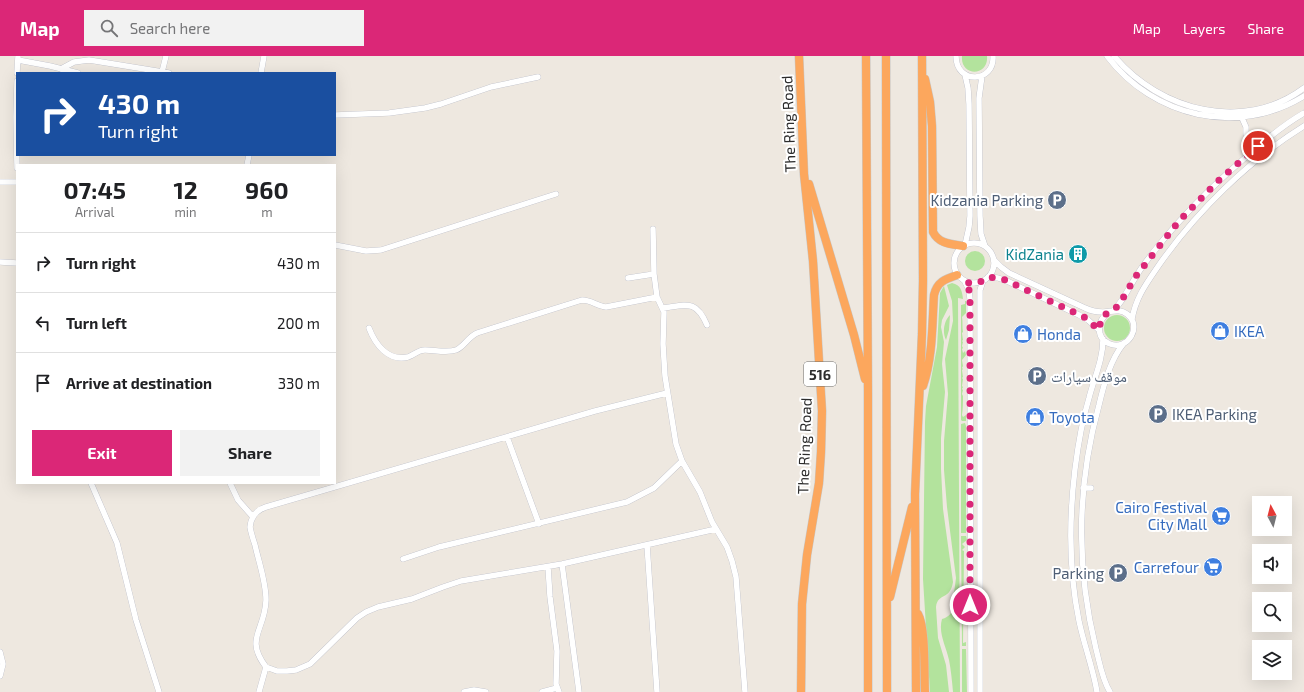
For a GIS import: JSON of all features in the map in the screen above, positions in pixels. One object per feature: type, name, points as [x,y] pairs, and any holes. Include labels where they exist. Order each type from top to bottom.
[{"type":"highway","name":"The Ring Road","points":[[800,56],[804,174],[818,324],[822,430],[818,491],[803,585],[801,623],[801,692]]},
{"type":"highway","name":"516","points":[[866,56],[868,692]]},
{"type":"highway","points":[[886,56],[888,692]]},
{"type":"highway","points":[[916,692],[915,494],[923,286],[922,56]]},
{"type":"highway","points":[[922,67],[932,114],[933,232],[935,236],[943,242],[964,245]]},
{"type":"highway","name":"516","points":[[804,174],[810,188],[853,330],[868,393]]},
{"type":"highway","points":[[920,394],[927,374],[929,362],[935,289],[943,280],[957,275]]},
{"type":"highway","points":[[887,607],[915,494]]},
{"type":"highway","points":[[916,608],[921,622],[925,692]]},
{"type":"street","points":[[61,69],[74,62],[89,60],[162,72],[166,56]]},
{"type":"street","points":[[261,72],[264,56]]},
{"type":"street","points":[[956,56],[956,64],[959,70],[965,75],[973,78],[982,76],[990,70],[994,57]]},
{"type":"street","points":[[1107,56],[1143,91],[1164,103],[1190,113],[1241,113],[1265,108],[1288,98],[1304,88]]},
{"type":"street","points":[[1114,56],[1128,75]]},
{"type":"street","points":[[17,72],[18,58],[74,72]]},
{"type":"street","points":[[965,75],[969,104],[970,216],[968,233],[964,245],[956,254],[954,259],[954,270],[965,282],[969,290],[970,299],[971,692]]},
{"type":"street","points":[[982,76],[979,98],[980,216],[985,246]]},
{"type":"street","points":[[336,115],[383,113],[425,108],[491,87],[538,77]]},
{"type":"street","points":[[1210,114],[1228,119],[1242,118],[1270,112],[1291,104],[1304,96]]},
{"type":"street","points":[[1099,330],[1101,319],[1123,299],[1148,259],[1165,237],[1192,208],[1224,175],[1267,139],[1304,113]]},
{"type":"street","points":[[1242,118],[1245,124],[1246,134]]},
{"type":"street","points":[[1132,320],[1140,294],[1170,249],[1186,229],[1252,164],[1280,142],[1304,126]]},
{"type":"street","points":[[0,182],[16,182]]},
{"type":"street","points":[[336,245],[366,251],[381,250],[556,194]]},
{"type":"street","points":[[653,228],[654,274],[657,297],[663,308],[664,360],[667,393],[676,444],[682,461],[697,484],[708,515],[727,547],[732,561],[736,576],[745,692]]},
{"type":"street","points":[[964,245],[972,243],[985,246],[991,252],[994,260],[1000,267],[1009,273],[1092,311],[1122,311],[1130,316],[1134,330],[1129,340],[1115,345],[1103,339]]},
{"type":"street","points":[[965,282],[977,283],[983,281],[988,277],[993,269],[994,260]]},
{"type":"street","points":[[0,262],[16,263]]},
{"type":"street","points":[[628,278],[654,274]]},
{"type":"street","points":[[988,277],[1007,281],[1080,315],[1099,330],[1103,339],[1101,357],[1080,433],[1071,515],[1072,572],[1075,600],[1097,692]]},
{"type":"street","points":[[980,692],[980,290],[983,281]]},
{"type":"street","points":[[369,328],[378,344],[386,353],[392,356],[404,357],[423,350],[455,350],[478,333],[582,300],[588,300],[601,307],[606,307],[657,297]]},
{"type":"street","points":[[663,308],[686,305],[693,306],[701,312],[706,325]]},
{"type":"street","points":[[1110,692],[1104,680],[1099,661],[1086,600],[1081,542],[1083,488],[1089,447],[1100,400],[1113,360],[1124,343]]},
{"type":"street","points":[[667,393],[595,411],[260,510],[253,517],[250,530],[264,579],[266,598],[264,617],[255,646],[258,657],[266,667],[277,670],[296,670],[310,664],[357,618],[378,606],[412,599],[461,581],[548,567],[716,529]]},
{"type":"street","points":[[507,437],[539,524]]},
{"type":"street","points":[[403,559],[439,547],[618,505],[635,499],[659,484],[682,461]]},
{"type":"street","points":[[91,484],[117,543],[136,620],[159,692]]},
{"type":"street","points":[[230,484],[238,500],[253,517]]},
{"type":"street","points":[[1083,488],[1091,488]]},
{"type":"street","points":[[647,545],[657,692]]},
{"type":"street","points":[[562,564],[579,692]]},
{"type":"street","points":[[542,692],[558,690],[556,680],[557,651],[550,597],[548,567]]},
{"type":"street","points":[[0,652],[3,664],[0,676]]},
{"type":"street","points":[[259,692],[266,667]]},
{"type":"street","points":[[464,692],[474,690],[486,692]]},
{"type":"green space","points":[[962,56],[987,56],[984,68],[979,71],[970,71],[965,68]]},
{"type":"green space","points":[[971,251],[979,251],[985,257],[985,265],[979,271],[971,271],[965,265],[965,257]]},
{"type":"green space","points":[[952,283],[957,285],[960,289],[963,299],[958,298],[960,692],[953,692],[949,660],[941,629],[942,619],[950,614],[953,608],[951,599],[954,593],[956,578],[944,470],[944,441],[948,394],[945,359],[953,321],[952,301],[947,285]]},
{"type":"green space","points":[[944,286],[949,306],[942,320],[941,327],[944,342],[942,364],[945,392],[941,438],[941,469],[943,509],[953,582],[949,592],[939,599],[936,607],[938,638],[946,665],[949,692],[930,692],[923,579],[925,422],[926,406],[937,347],[940,293]]},
{"type":"green space","points":[[965,301],[966,313],[962,317],[962,349],[963,353],[965,351],[966,355],[962,360],[962,415],[963,417],[966,415],[966,421],[962,421],[961,305],[965,304]]},
{"type":"green space","points":[[950,315],[949,330],[946,340],[944,327],[946,320]]},
{"type":"green space","points":[[1117,315],[1126,319],[1130,328],[1126,337],[1117,341],[1108,337],[1104,328],[1108,319]]},
{"type":"green space","points":[[965,423],[966,533],[961,533],[961,424]]},
{"type":"green space","points":[[961,536],[966,536],[967,540],[962,544],[965,547],[962,550],[964,551],[963,643],[966,642],[966,646],[962,646]]},
{"type":"green space","points":[[962,649],[966,649],[967,692],[962,692]]},
{"type":"place","name":"Kidzania Parking","points":[[1057,200]]},
{"type":"place","name":"KidZania","points":[[1078,254]]},
{"type":"place","name":"IKEA","points":[[1220,331]]},
{"type":"place","name":"Honda","points":[[1023,334]]},
{"type":"place","name":"موقف سيارات","points":[[1037,376]]},
{"type":"place","name":"IKEA Parking","points":[[1158,414]]},
{"type":"place","name":"Toyota","points":[[1035,417]]},
{"type":"place","name":"Cairo Festival City Mall","points":[[1221,516]]},
{"type":"place","name":"Carrefour","points":[[1213,567]]},
{"type":"place","name":"Parking","points":[[1118,573]]},
{"type":"route","points":[[970,605],[970,295],[968,286],[965,282],[977,283],[986,280],[988,277],[1003,279],[1084,317],[1099,330],[1101,319],[1104,315],[1114,310],[1120,303],[1136,276],[1165,237],[1218,181],[1258,146]]}]
